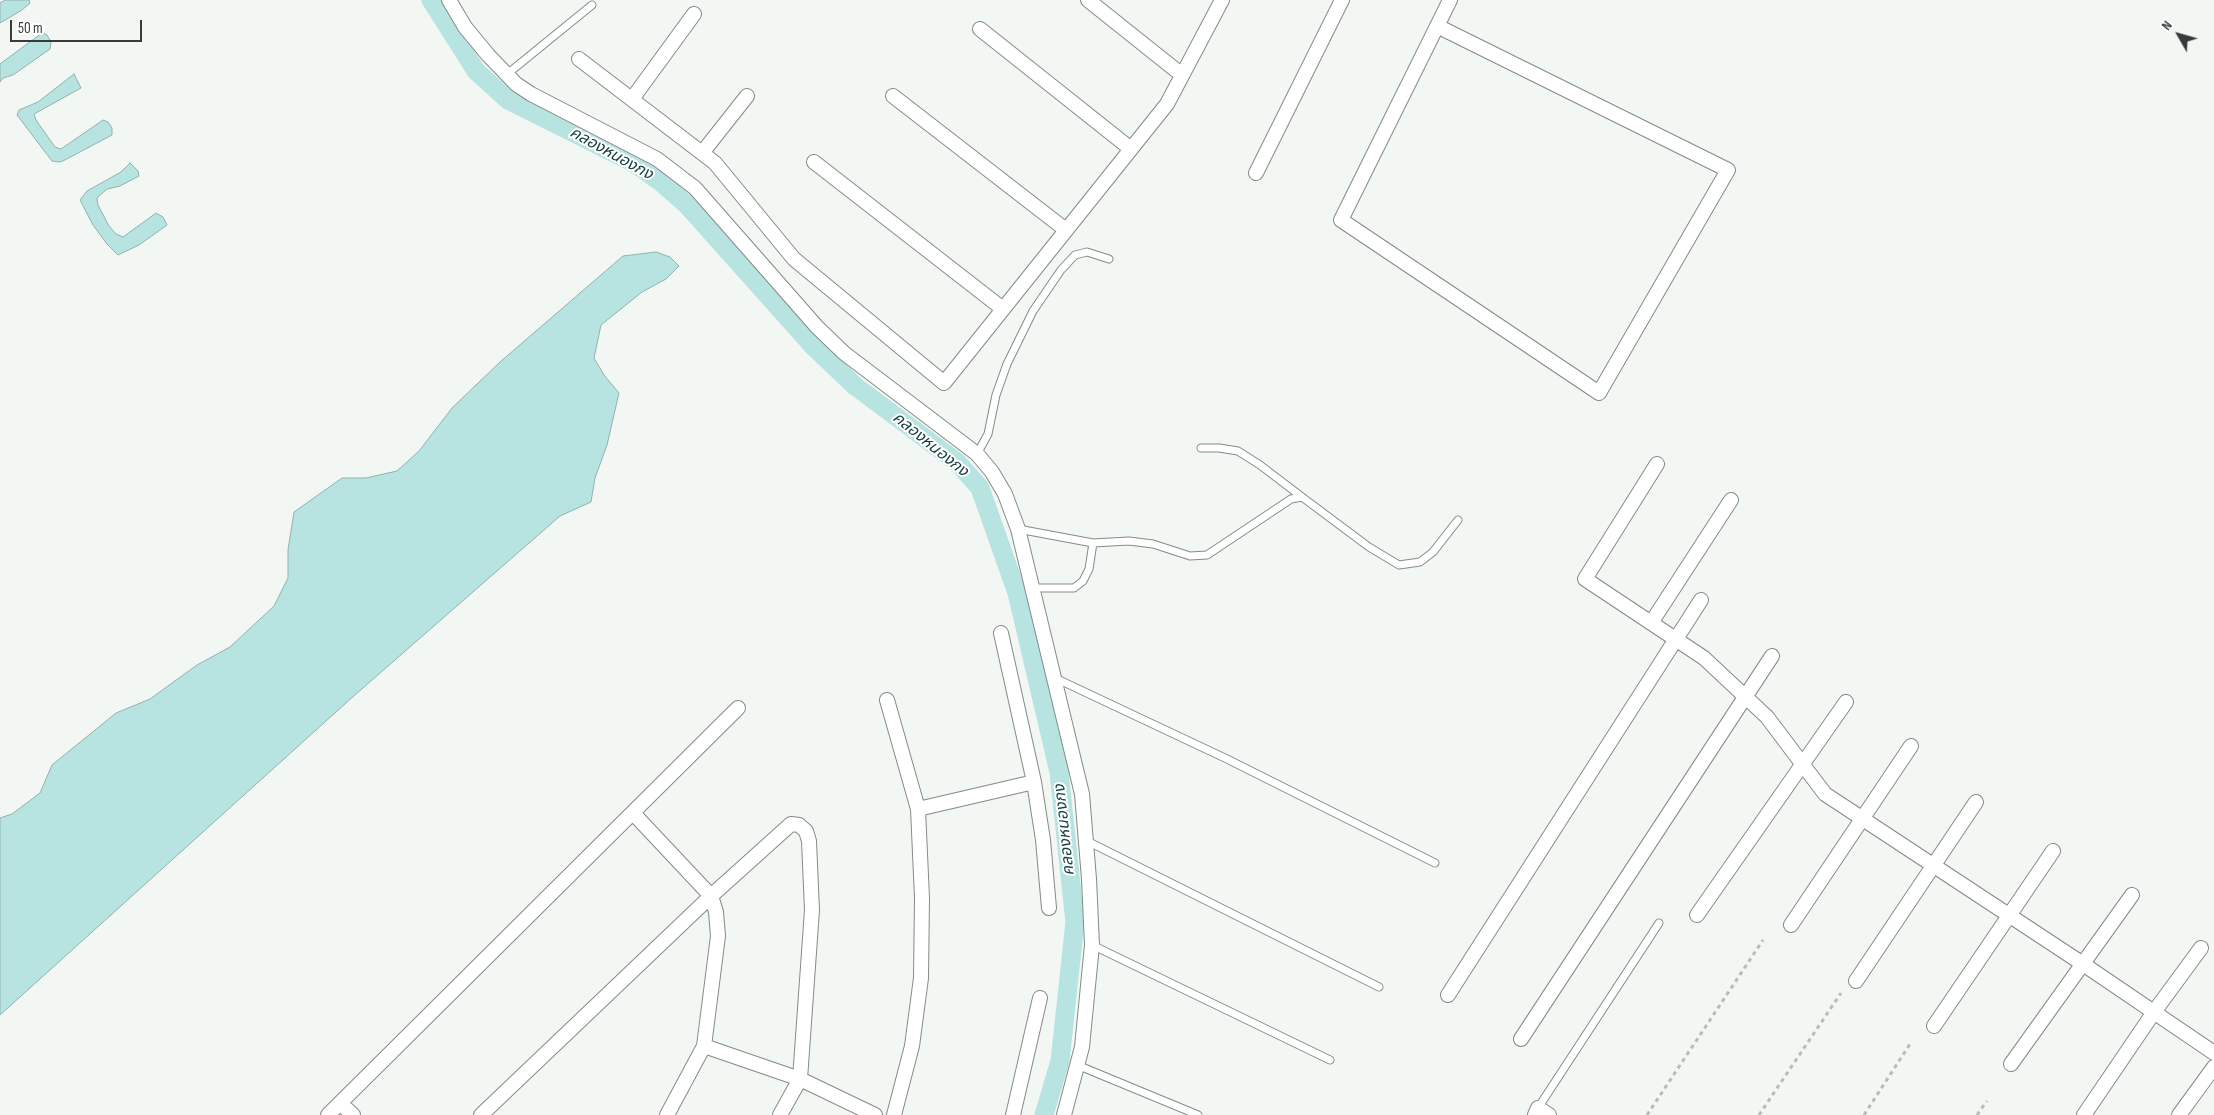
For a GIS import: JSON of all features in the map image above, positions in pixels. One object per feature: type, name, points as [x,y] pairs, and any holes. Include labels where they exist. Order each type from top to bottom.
[{"type":"street","points":[[449,0],[465,27],[506,75],[530,94],[657,159],[695,188],[824,334],[844,353],[977,454],[992,472],[1005,494],[1018,529],[1082,794],[1092,945],[1082,1047],[1064,1115]]},
{"type":"street","points":[[1088,0],[1182,75]]},
{"type":"street","points":[[579,59],[715,163],[794,259],[944,383],[1167,104],[1222,0]]},
{"type":"street","points":[[1256,174],[1342,0]]},
{"type":"street","points":[[1437,26],[1728,170],[1599,393],[1341,220],[1437,26],[1450,0]]},
{"type":"street","points":[[632,99],[694,14]]},
{"type":"street","points":[[980,29],[1131,149]]},
{"type":"street","points":[[702,153],[747,96]]},
{"type":"street","points":[[893,96],[1066,230]]},
{"type":"street","points":[[814,162],[1003,309]]},
{"type":"street","points":[[1657,464],[1585,579],[1704,658],[1767,716],[1825,794],[2214,1053]]},
{"type":"street","points":[[1650,623],[1731,500]]},
{"type":"street","points":[[1448,995],[1701,600]]},
{"type":"street","points":[[1001,633],[1034,782],[1043,840],[1049,908]]},
{"type":"street","points":[[1521,1039],[1772,656]]},
{"type":"street","points":[[887,700],[918,809],[922,888],[921,978],[912,1046],[894,1115]]},
{"type":"street","points":[[1696,915],[1846,702]]},
{"type":"street","points":[[328,1115],[738,708]]},
{"type":"street","points":[[1790,925],[1911,746]]},
{"type":"street","points":[[918,809],[1034,782]]},
{"type":"street","points":[[1856,981],[1976,802]]},
{"type":"street","points":[[634,813],[711,896],[716,912],[718,936],[704,1046],[668,1115]]},
{"type":"street","points":[[481,1115],[711,896],[791,824],[799,825],[806,831],[811,868],[812,910],[800,1079],[780,1115]]},
{"type":"street","points":[[1934,1026],[2053,851]]},
{"type":"street","points":[[2011,1064],[2132,895]]},
{"type":"street","points":[[2084,1115],[2154,1012],[2201,948]]},
{"type":"street","points":[[1013,1115],[1040,998]]},
{"type":"street","points":[[704,1046],[800,1079],[875,1115]]},
{"type":"street","points":[[2179,1115],[2214,1067]]},
{"type":"street","points":[[340,1103],[352,1115]]},
{"type":"lane","points":[[506,75],[592,5]]},
{"type":"lane","points":[[977,454],[988,434],[996,395],[1007,364],[1033,311],[1061,270],[1074,255],[1087,252],[1109,259]]},
{"type":"lane","points":[[1200,448],[1238,451],[1260,465],[1370,547],[1399,565],[1420,562],[1433,552],[1458,520]]},
{"type":"lane","points":[[1018,529],[1092,543],[1129,541],[1153,544],[1190,556],[1207,555],[1291,499],[1302,497]]},
{"type":"lane","points":[[1032,588],[1074,588],[1083,581],[1089,568],[1092,543]]},
{"type":"lane","points":[[1055,678],[1236,764],[1435,863]]},
{"type":"lane","points":[[1084,840],[1379,987]]},
{"type":"lane","points":[[1541,1113],[1659,923]]},
{"type":"lane","points":[[1092,945],[1330,1060]]},
{"type":"lane","points":[[1077,1065],[1198,1115]]},
{"type":"path","points":[[1647,1115],[1763,940]]},
{"type":"path","points":[[1760,1115],[1841,993]]},
{"type":"path","points":[[1864,1115],[1910,1044]]},
{"type":"path","points":[[1977,1115],[1987,1101]]},
{"type":"water","points":[[5,0],[29,0],[30,3],[0,23],[0,3]]},
{"type":"water","points":[[42,33],[47,35],[51,42],[50,49],[13,75],[3,78],[0,82],[0,64]]},
{"type":"water","points":[[74,74],[81,88],[34,114],[36,120],[55,147],[61,149],[103,120],[108,122],[112,128],[112,135],[63,161],[52,161],[17,115],[19,110],[38,102]]},
{"type":"water","points":[[130,163],[138,171],[139,176],[120,186],[107,189],[97,198],[98,205],[109,226],[116,234],[123,237],[156,213],[163,217],[167,225],[139,245],[118,255],[93,225],[80,200],[87,191],[121,172]]},
{"type":"water","points":[[656,252],[670,257],[679,266],[666,279],[642,292],[601,325],[594,358],[604,375],[619,393],[607,445],[595,478],[591,502],[560,516],[356,694],[0,1015],[0,818],[12,814],[40,793],[52,765],[116,713],[150,699],[197,665],[230,647],[274,606],[288,578],[288,550],[294,512],[342,478],[366,478],[397,471],[419,451],[452,408],[500,362],[623,256]]},
{"type":"waterway","name":"คลองหนองกง","points":[[431,0],[476,71],[508,100],[636,164],[662,183],[686,204],[812,345],[855,386],[957,462],[980,488],[1017,593],[1059,772],[1075,922],[1060,1061],[1044,1115]]}]
